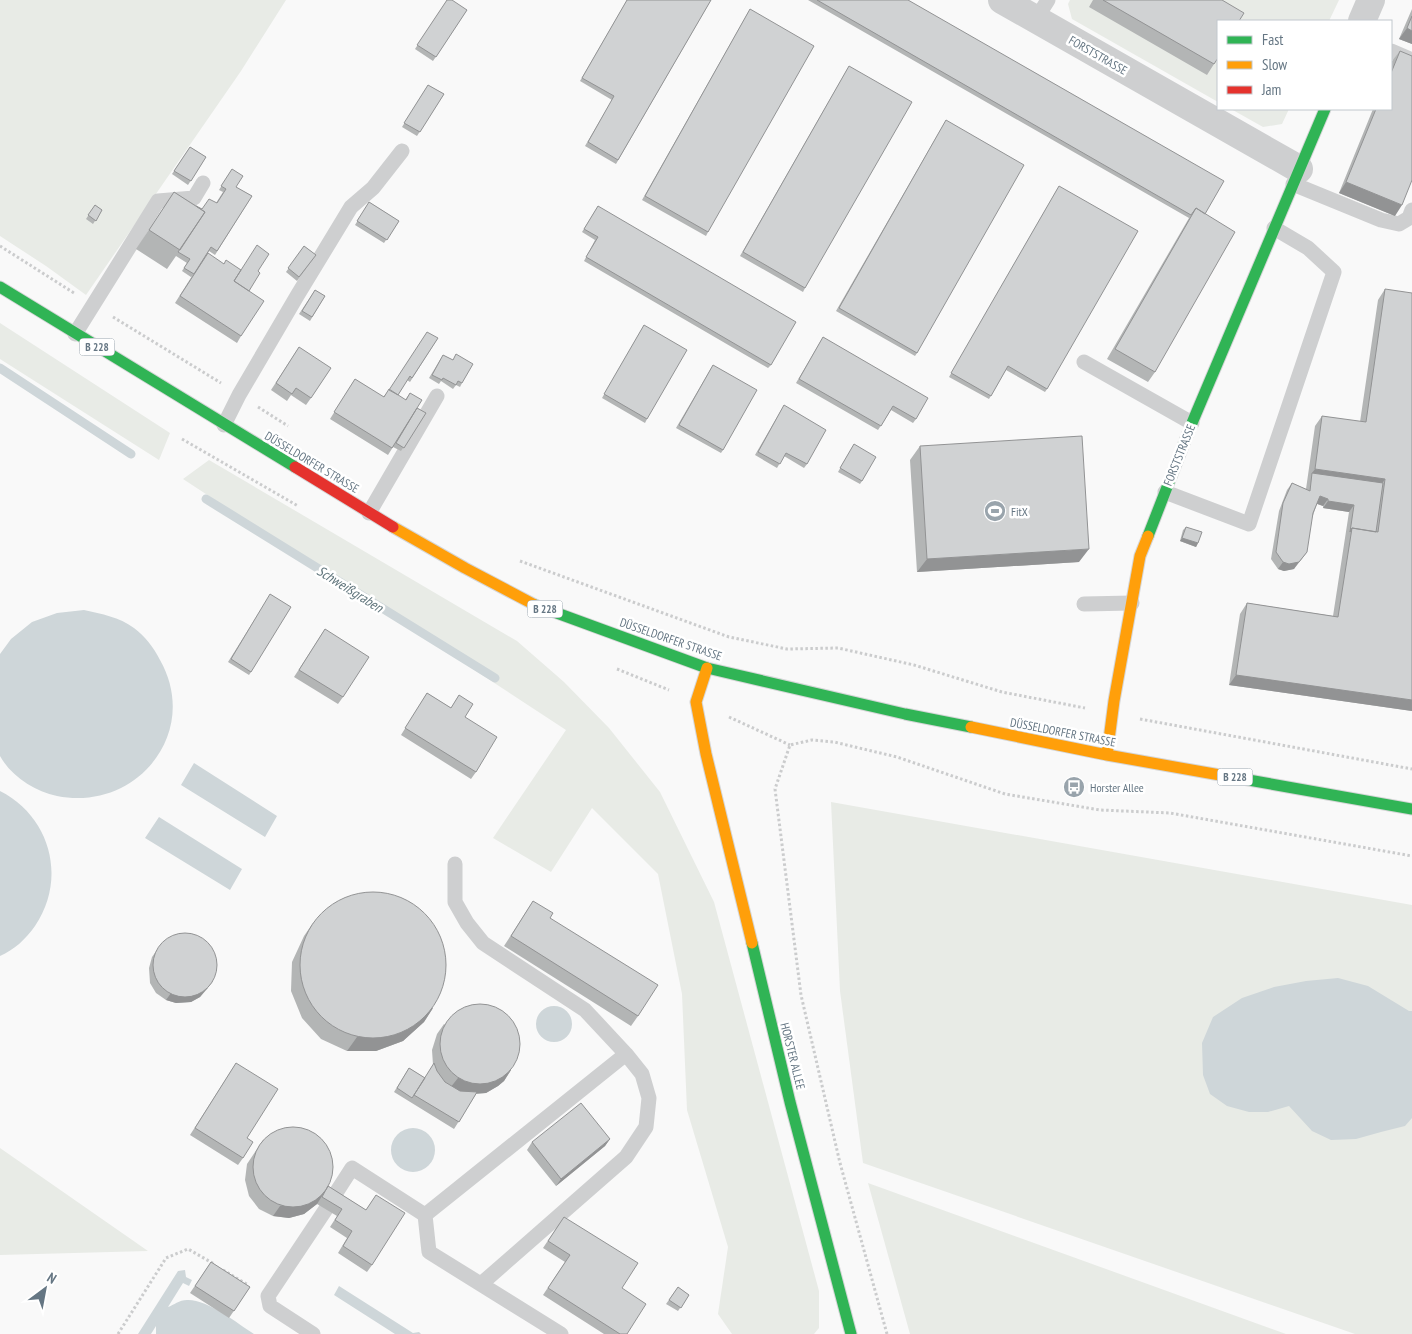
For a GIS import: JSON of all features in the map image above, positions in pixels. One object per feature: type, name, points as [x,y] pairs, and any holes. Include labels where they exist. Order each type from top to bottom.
[{"type":"main road","name":"FORSTSTRASSE","points":[[1107,755],[1140,556],[1192,424],[1324,110]]},
{"type":"main road","name":"DÜSSELDORFER STRASSE","points":[[0,287],[369,513],[465,568],[540,607],[708,668],[905,714],[1107,755],[1412,809]]},
{"type":"main road","name":"HORSTER ALLEE","points":[[708,668],[696,702],[706,754],[790,1102],[851,1334]]},
{"type":"street","name":"FORSTSTRASSE","points":[[1002,0],[1042,10],[1296,177]]},
{"type":"street","points":[[1362,20],[1371,0]]},
{"type":"lane","points":[[1392,51],[1412,60]]},
{"type":"lane","points":[[224,425],[239,395],[351,207],[374,188],[402,151]]},
{"type":"lane","points":[[1296,177],[1381,220],[1399,224],[1409,218],[1412,210]]},
{"type":"lane","points":[[75,334],[158,201],[194,198],[203,183]]},
{"type":"lane","points":[[1165,492],[1249,524],[1334,272],[1308,248],[1274,228]]},
{"type":"lane","points":[[1084,362],[1192,424]]},
{"type":"lane","points":[[369,513],[437,396]]},
{"type":"lane","points":[[1084,604],[1132,602]]},
{"type":"lane","points":[[455,864],[456,902],[467,923],[483,943],[585,1010],[642,1074],[649,1098],[646,1128],[626,1158],[481,1284]]},
{"type":"lane","points":[[425,1215],[626,1054]]},
{"type":"lane","points":[[313,1334],[270,1306],[268,1296],[352,1168],[425,1215]]},
{"type":"lane","points":[[425,1215],[429,1252],[560,1334]]},
{"type":"path","points":[[0,246],[296,431]]},
{"type":"path","points":[[517,560],[729,637],[787,649],[838,648],[914,665],[1002,692],[1412,769]]},
{"type":"path","points":[[887,1334],[840,1163],[801,995],[775,789],[790,746],[812,740],[834,742],[897,757],[1005,794],[1100,810],[1170,813],[1412,856]]},
{"type":"path","points":[[118,1334],[166,1258],[188,1249],[268,1296]]},
{"type":"shaded area","points":[[0,0],[286,0],[241,71],[86,295],[0,236]]},
{"type":"shaded area","points":[[1070,0],[1339,0],[1329,20],[1217,20],[1217,101],[1072,19],[1068,4]]},
{"type":"shaded area","points":[[1233,110],[1289,110],[1282,124],[1263,127]]},
{"type":"shaded area","points":[[0,323],[170,433],[159,460],[0,359]]},
{"type":"shaded area","points":[[209,460],[517,641],[564,682],[609,728],[660,792],[714,902],[819,1291],[819,1328],[814,1334],[732,1334],[718,1314],[728,1247],[687,1110],[682,994],[658,874],[592,808],[551,872],[493,838],[566,730],[183,479]]},
{"type":"shaded area","points":[[84,610],[122,621],[134,628],[145,638],[160,660],[171,687],[172,714],[167,739],[154,761],[136,779],[113,792],[86,798],[48,794],[24,782],[10,770],[0,756],[0,654],[11,639],[32,622],[57,613]]},
{"type":"shaded area","points":[[194,763],[277,816],[265,837],[181,785]]},
{"type":"shaded area","points":[[0,791],[17,802],[31,816],[42,833],[49,851],[51,869],[50,889],[45,908],[35,926],[19,944],[0,956]]},
{"type":"shaded area","points":[[831,802],[1412,905],[1412,1334],[1355,1334],[863,1163],[840,991]]},
{"type":"shaded area","points":[[159,817],[242,869],[230,890],[145,838]]},
{"type":"shaded area","points":[[1338,978],[1368,986],[1412,1011],[1412,1118],[1405,1126],[1356,1139],[1331,1140],[1312,1131],[1289,1106],[1268,1112],[1249,1112],[1227,1106],[1210,1094],[1203,1075],[1202,1043],[1213,1017],[1242,998],[1274,987]]},
{"type":"shaded area","points":[[554,1006],[561,1007],[567,1011],[571,1017],[571,1031],[567,1037],[561,1041],[554,1042],[547,1041],[541,1037],[537,1031],[536,1024],[537,1017],[541,1011],[547,1007]]},
{"type":"shaded area","points":[[409,1128],[417,1128],[429,1134],[435,1150],[429,1166],[417,1172],[409,1172],[397,1166],[391,1154],[391,1146],[397,1134]]},
{"type":"shaded area","points":[[0,1148],[148,1251],[0,1255]]},
{"type":"shaded area","points":[[868,1183],[1286,1334],[910,1334]]},
{"type":"shaded area","points":[[185,1270],[186,1277],[192,1280],[189,1286],[183,1283],[168,1307],[184,1300],[204,1303],[254,1334],[156,1334],[156,1326],[151,1334],[138,1334],[178,1271]]},
{"type":"shaded area","points":[[339,1286],[413,1333],[419,1332],[421,1334],[395,1334],[334,1295]]},
{"type":"building","points":[[447,0],[452,0],[467,10],[436,57],[417,45]]},
{"type":"building","points":[[627,0],[711,0],[618,160],[588,142],[614,96],[582,78]]},
{"type":"building","points":[[817,0],[908,0],[1224,181],[1205,214],[1196,208],[1191,215]]},
{"type":"building","points":[[1103,0],[1222,0],[1244,13],[1240,20],[1217,20],[1217,60],[1214,64]]},
{"type":"building","points":[[750,9],[814,46],[708,232],[645,196]]},
{"type":"building","points":[[1412,16],[1412,31],[1407,28]]},
{"type":"building","points":[[1400,51],[1412,56],[1412,180],[1402,205],[1346,182],[1376,110],[1392,110],[1392,71]]},
{"type":"building","points":[[849,66],[912,102],[805,288],[743,252]]},
{"type":"building","points":[[428,85],[444,94],[420,132],[404,123]]},
{"type":"building","points":[[946,120],[1024,165],[917,353],[839,308]]},
{"type":"building","points":[[190,147],[206,157],[191,181],[174,171]]},
{"type":"building","points":[[232,169],[243,176],[236,187],[252,196],[217,251],[211,247],[194,274],[184,268],[190,259],[178,252],[205,212],[196,206],[202,209],[209,199],[217,203],[226,189],[221,186]]},
{"type":"building","points":[[1059,186],[1138,231],[1047,389],[1008,366],[991,396],[951,373]]},
{"type":"building","points":[[174,192],[205,212],[180,250],[149,230]]},
{"type":"building","points":[[369,202],[399,221],[387,240],[357,221]]},
{"type":"building","points":[[95,205],[102,210],[96,221],[88,215]]},
{"type":"building","points":[[598,206],[796,322],[771,365],[586,257],[598,237],[584,229]]},
{"type":"building","points":[[1196,208],[1235,232],[1155,372],[1115,349]]},
{"type":"building","points":[[257,245],[269,254],[258,271],[260,273],[249,291],[234,281]]},
{"type":"building","points":[[304,246],[316,255],[299,277],[288,268]]},
{"type":"building","points":[[208,253],[224,264],[226,260],[241,270],[234,281],[264,301],[241,336],[180,296]]},
{"type":"building","points":[[1385,289],[1412,293],[1412,700],[1236,675],[1247,603],[1338,617],[1352,528],[1378,532],[1385,479],[1315,469],[1322,416],[1366,422]]},
{"type":"building","points":[[315,290],[325,296],[312,317],[302,311]]},
{"type":"building","points":[[644,325],[687,350],[647,419],[604,394]]},
{"type":"building","points":[[427,332],[438,338],[412,378],[410,376],[398,395],[389,390]]},
{"type":"building","points":[[823,337],[928,398],[916,419],[893,406],[881,426],[799,379]]},
{"type":"building","points":[[299,347],[331,368],[311,398],[296,388],[292,394],[276,383]]},
{"type":"building","points":[[456,354],[473,364],[462,383],[458,381],[456,385],[432,375],[443,355],[453,360]]},
{"type":"building","points":[[713,365],[757,390],[723,450],[679,425]]},
{"type":"building","points":[[355,379],[384,397],[389,389],[406,400],[410,393],[422,400],[392,448],[334,412]]},
{"type":"building","points":[[784,405],[826,430],[807,464],[786,453],[780,464],[758,452]]},
{"type":"building","points":[[417,408],[426,413],[404,448],[396,443]]},
{"type":"building","name":"FitX","points":[[1082,436],[1089,549],[927,559],[920,446]]},
{"type":"building","points":[[854,444],[876,457],[862,481],[840,468]]},
{"type":"building","points":[[1312,473],[1383,483],[1376,532],[1352,528],[1350,532],[1354,505],[1328,501],[1328,499],[1320,496],[1313,513],[1307,552],[1299,562],[1289,564],[1283,562],[1276,552],[1283,503],[1292,483],[1310,491]]},
{"type":"building","points":[[1186,527],[1202,532],[1198,543],[1182,538]]},
{"type":"building","points":[[270,594],[291,607],[251,672],[231,659]]},
{"type":"building","points":[[325,629],[369,657],[343,697],[299,670]]},
{"type":"building","points":[[427,693],[451,708],[459,695],[473,704],[465,717],[497,737],[476,772],[405,728]]},
{"type":"building","points":[[373,892],[401,898],[424,914],[440,937],[446,965],[440,993],[424,1016],[401,1032],[373,1038],[345,1032],[322,1016],[306,993],[300,965],[306,937],[322,914],[345,898]]},
{"type":"building","points":[[533,901],[553,913],[550,918],[658,985],[638,1016],[511,936]]},
{"type":"building","points":[[185,933],[203,939],[211,947],[217,965],[211,983],[203,991],[185,997],[167,991],[159,983],[153,965],[159,947],[167,939]]},
{"type":"building","points":[[480,1004],[495,1007],[508,1016],[517,1029],[520,1044],[517,1059],[508,1072],[495,1081],[480,1084],[465,1081],[452,1072],[443,1059],[440,1044],[443,1029],[452,1016],[465,1007]]},
{"type":"building","points":[[236,1063],[278,1089],[247,1138],[253,1142],[243,1158],[195,1128]]},
{"type":"building","points":[[434,1063],[445,1082],[460,1091],[477,1092],[459,1122],[414,1095]]},
{"type":"building","points":[[409,1068],[425,1078],[412,1098],[397,1088]]},
{"type":"building","points":[[581,1103],[610,1139],[561,1179],[532,1142]]},
{"type":"building","points":[[293,1127],[308,1130],[321,1139],[330,1152],[333,1167],[330,1182],[321,1195],[308,1204],[293,1207],[278,1204],[265,1195],[256,1182],[253,1167],[256,1152],[265,1139],[278,1130]]},
{"type":"building","points":[[328,1186],[366,1210],[376,1195],[405,1213],[372,1265],[343,1246],[352,1231],[335,1220],[342,1209],[322,1197]]},
{"type":"building","points":[[564,1217],[638,1263],[622,1288],[646,1304],[627,1334],[620,1334],[548,1288],[570,1255],[548,1241]]},
{"type":"building","points":[[211,1262],[250,1287],[234,1311],[195,1286]]},
{"type":"building","points":[[678,1287],[689,1295],[681,1308],[669,1300]]},
{"type":"waterway","name":"Schweißgraben","points":[[0,368],[131,454]]},
{"type":"waterway","name":"Schweißgraben","points":[[206,499],[495,678]]},
{"type":"traffic: fast","points":[[1148,536],[1192,423],[1325,110]]},
{"type":"traffic: fast","points":[[0,287],[295,467]]},
{"type":"traffic: fast","points":[[535,605],[707,668],[905,714],[971,727]]},
{"type":"traffic: fast","points":[[1220,775],[1412,809]]},
{"type":"traffic: fast","points":[[752,943],[790,1102],[851,1334]]},
{"type":"traffic: slow","points":[[393,527],[535,605]]},
{"type":"traffic: slow","points":[[1107,755],[1114,701],[1140,556],[1148,536]]},
{"type":"traffic: slow","points":[[707,668],[696,702],[706,754],[752,943]]},
{"type":"traffic: slow","points":[[971,727],[1107,755],[1220,775]]},
{"type":"traffic: jam","points":[[295,467],[393,527]]},
{"type":"place","name":"FitX","points":[[995,511]]},
{"type":"place","name":"Horster Allee","points":[[1074,787]]}]
